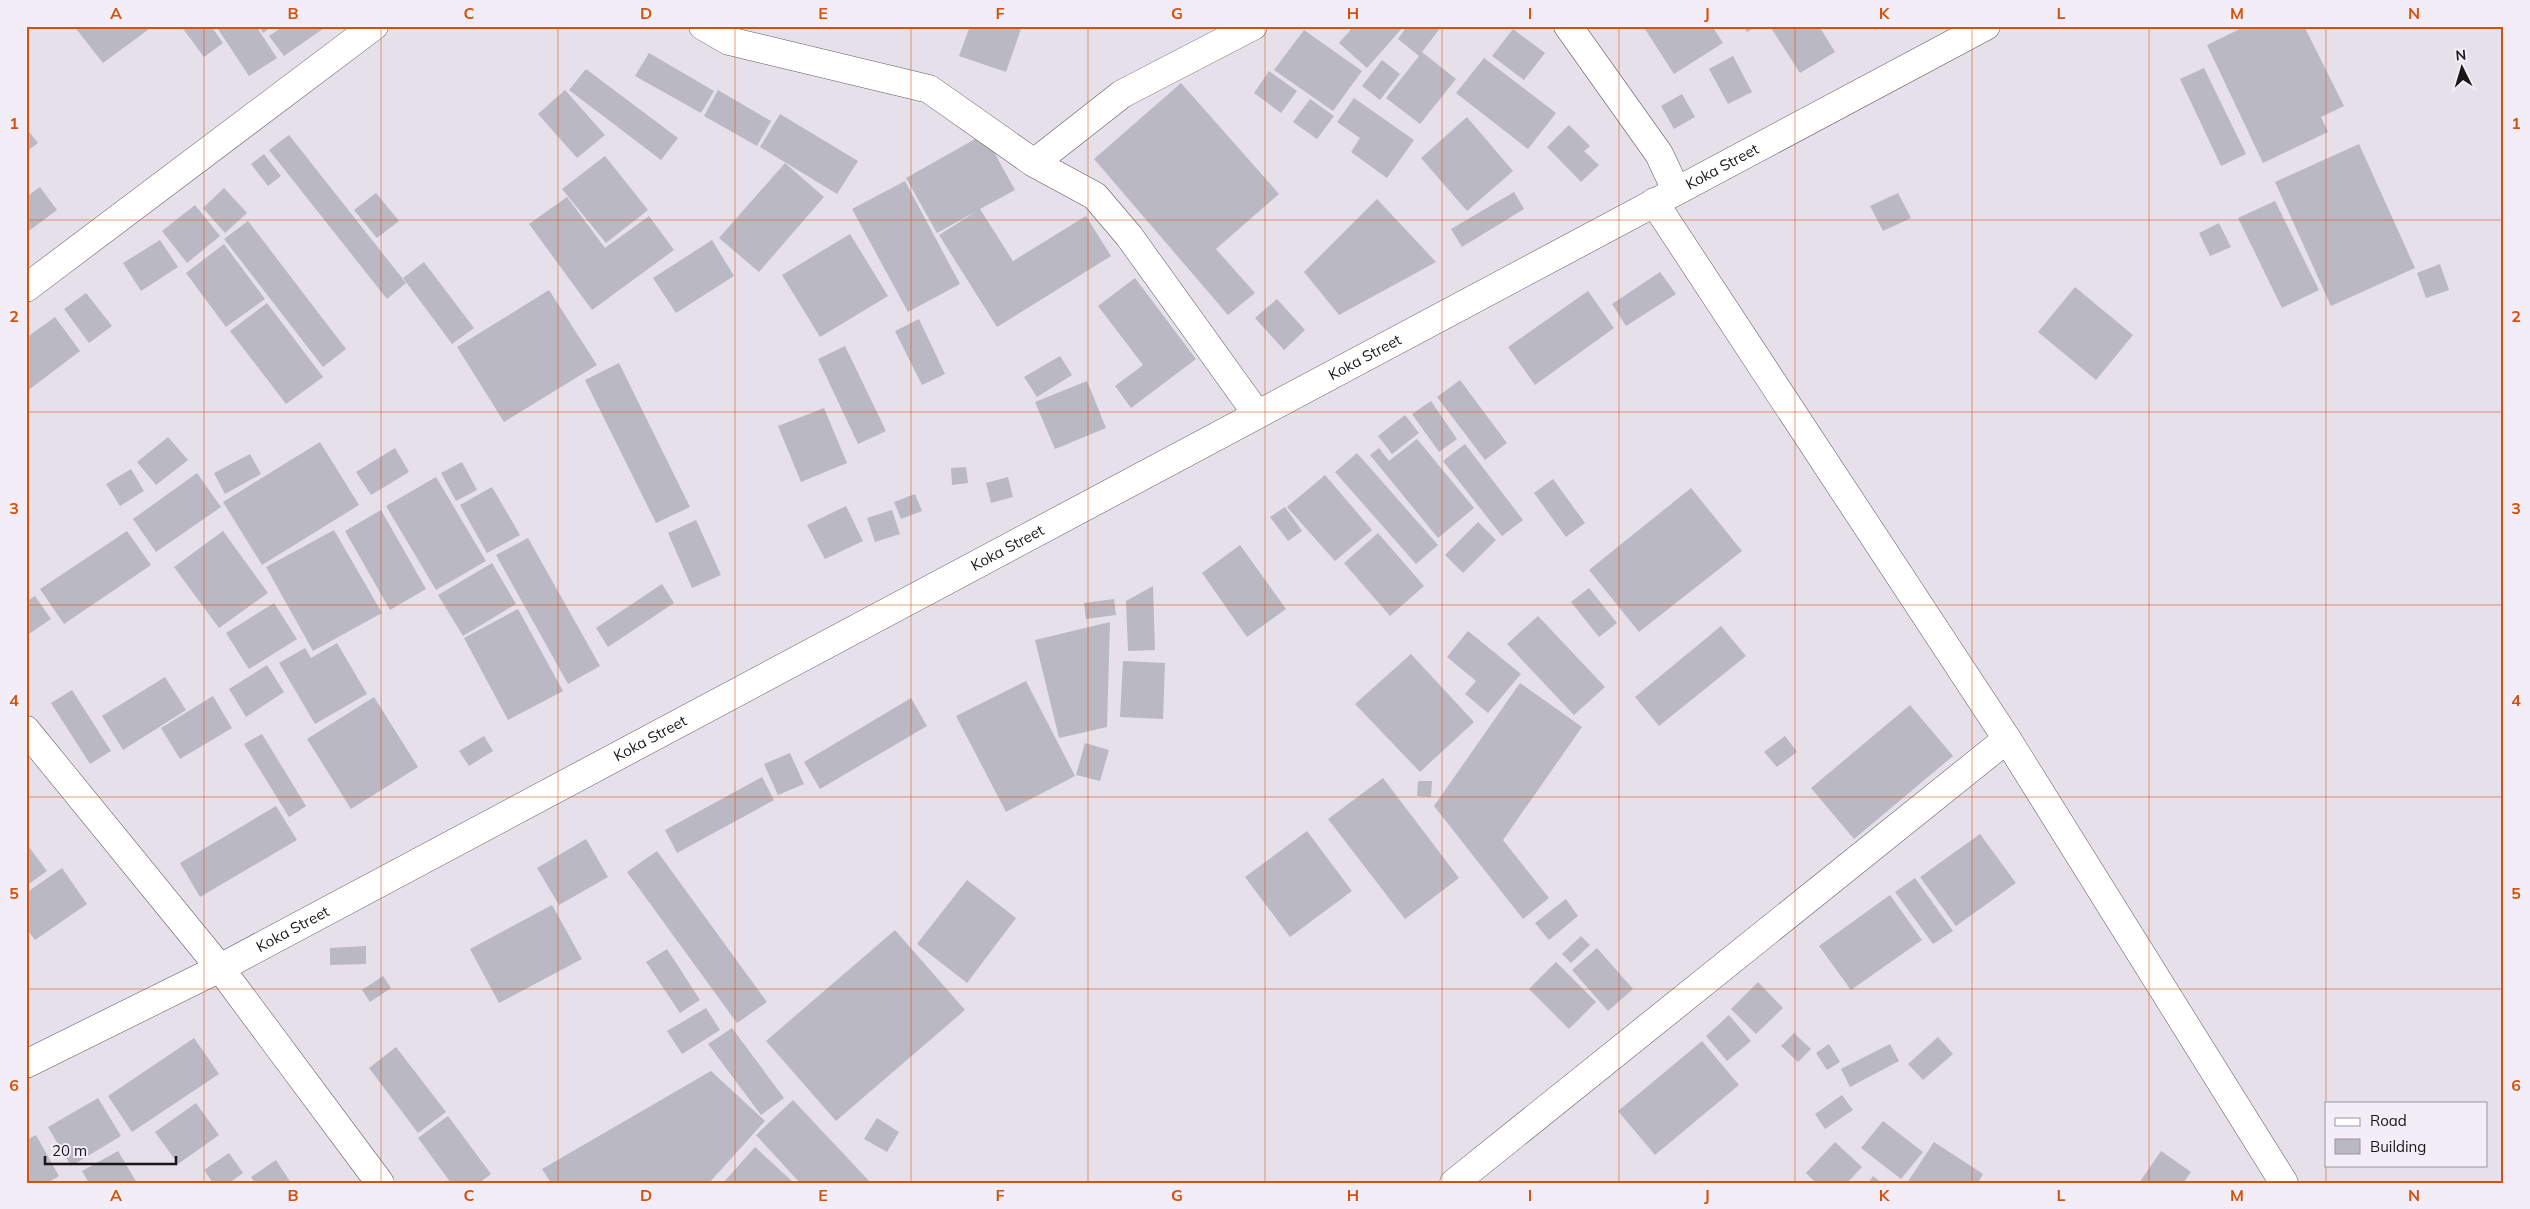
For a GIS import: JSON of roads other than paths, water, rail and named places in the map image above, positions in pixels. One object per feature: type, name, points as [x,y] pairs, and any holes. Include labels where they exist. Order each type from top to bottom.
[{"type":"street","points":[[26,288],[374,26]]},
{"type":"street","points":[[703,26],[728,42],[929,89],[1034,163],[1095,196],[1129,236],[1257,414]]},
{"type":"street","points":[[1034,163],[1122,94],[1254,26]]},
{"type":"street","points":[[1568,26],[1659,154],[1665,196],[2284,1183]]},
{"type":"street","name":"Koka Street","points":[[26,1064],[220,968],[1986,26]]},
{"type":"street","points":[[26,730],[220,968],[380,1183]]},
{"type":"street","points":[[1454,1183],[2006,739]]}]
